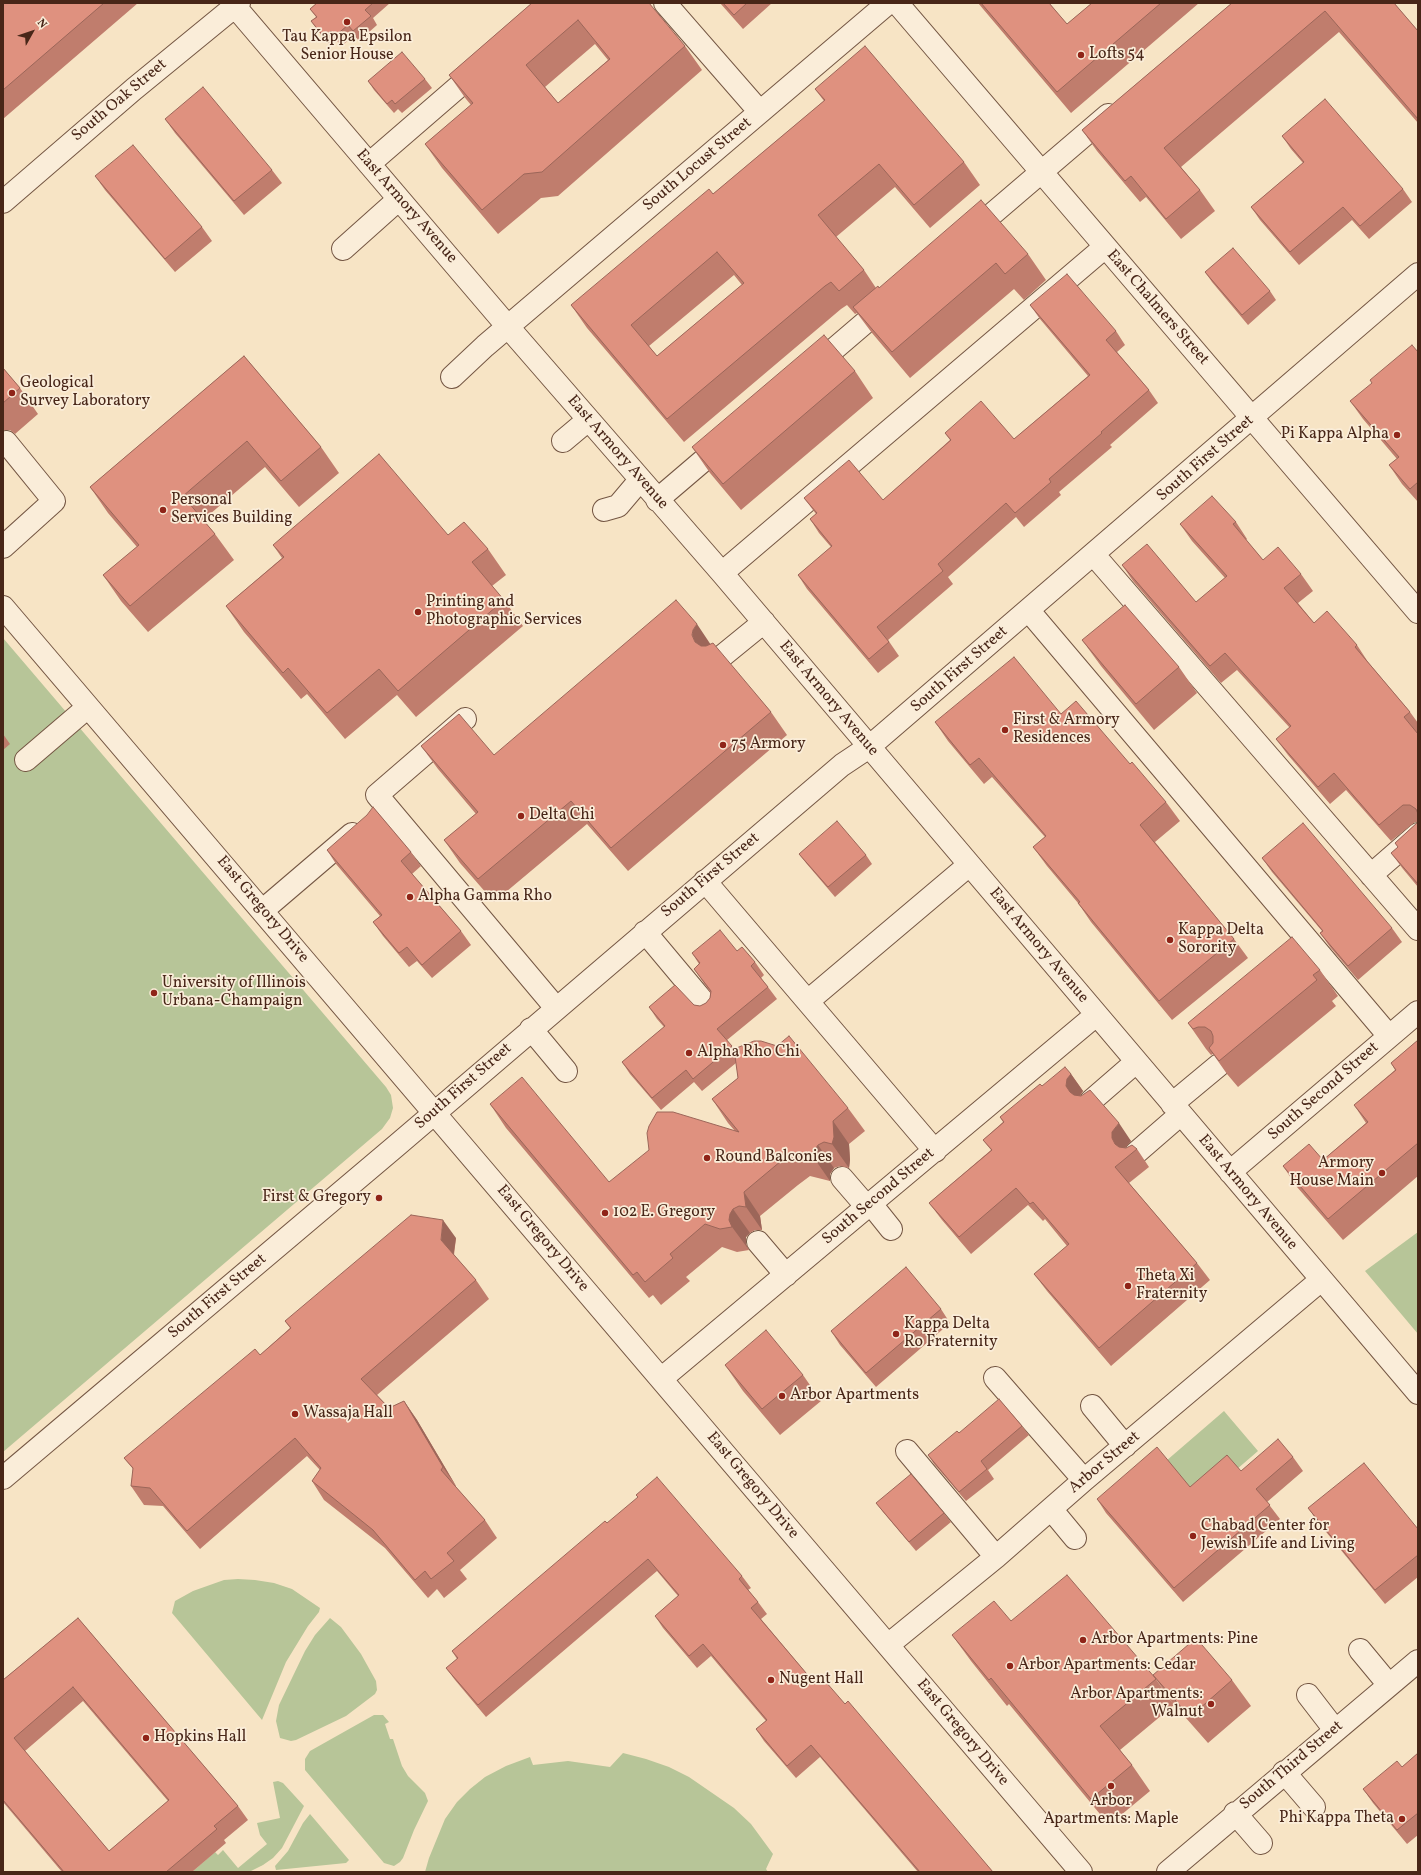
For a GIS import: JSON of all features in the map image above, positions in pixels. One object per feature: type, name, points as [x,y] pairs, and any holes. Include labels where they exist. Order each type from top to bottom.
[{"type":"street","points":[[665,3],[760,112]]},
{"type":"street","name":"South Locust Street","points":[[452,377],[888,3]]},
{"type":"street","name":"East Chalmers Street","points":[[897,3],[1252,419],[1413,597]]},
{"type":"street","name":"East Armory Avenue","points":[[235,4],[508,328],[657,500],[722,572],[1418,1394]]},
{"type":"street","name":"South Oak Street","points":[[3,202],[134,88],[235,4]]},
{"type":"street","points":[[369,164],[496,54]]},
{"type":"street","points":[[954,246],[1122,103]]},
{"type":"street","points":[[343,249],[399,199]]},
{"type":"street","points":[[722,572],[1105,247]]},
{"type":"street","name":"South First Street","points":[[3,1478],[842,765],[869,747],[1417,276]]},
{"type":"street","points":[[799,379],[901,292]]},
{"type":"street","points":[[563,441],[588,420]]},
{"type":"street","points":[[657,500],[739,430]]},
{"type":"street","points":[[3,547],[54,501],[6,442]]},
{"type":"street","points":[[604,510],[618,506],[640,480]]},
{"type":"street","points":[[1094,555],[1418,929]]},
{"type":"street","name":"East Gregory Drive","points":[[3,607],[263,910],[1081,1872]]},
{"type":"street","points":[[1028,611],[1389,1036]]},
{"type":"street","points":[[724,661],[767,626]]},
{"type":"street","points":[[26,760],[88,707]]},
{"type":"street","points":[[465,719],[378,795],[556,1008]]},
{"type":"street","points":[[263,910],[369,819]]},
{"type":"street","points":[[1371,875],[1418,834]]},
{"type":"street","points":[[808,1001],[969,865]]},
{"type":"street","points":[[705,881],[934,1151]]},
{"type":"street","points":[[645,932],[708,1006]]},
{"type":"street","name":"South Second Street","points":[[1230,1172],[1418,1012]]},
{"type":"street","name":"South Second Street","points":[[661,1379],[1096,1015]]},
{"type":"street","points":[[532,1029],[566,1071]]},
{"type":"street","points":[[1092,1101],[1136,1062]]},
{"type":"street","points":[[1136,1153],[1219,1065]]},
{"type":"street","points":[[842,1178],[891,1229]]},
{"type":"street","points":[[756,1244],[784,1276]]},
{"type":"street","name":"Arbor Street","points":[[888,1646],[996,1557],[1084,1480],[1321,1280]]},
{"type":"street","points":[[994,1378],[1084,1480]]},
{"type":"street","points":[[1092,1406],[1124,1446]]},
{"type":"street","points":[[907,1451],[996,1557]]},
{"type":"street","points":[[1051,1509],[1075,1538]]},
{"type":"street","points":[[1360,1650],[1389,1685]]},
{"type":"street","name":"South Third Street","points":[[1168,1872],[1284,1772],[1418,1661]]},
{"type":"street","points":[[1308,1695],[1335,1730]]},
{"type":"street","points":[[1284,1772],[1314,1807]]},
{"type":"street","points":[[1235,1814],[1261,1843]]},
{"type":"green space","points":[[3,638],[386,1087],[391,1095],[393,1108],[390,1118],[382,1129],[3,1452]]},
{"type":"green space","points":[[1418,1232],[1418,1334],[1365,1271]]},
{"type":"green space","points":[[1224,1411],[1258,1451],[1200,1501],[1166,1461]]},
{"type":"green space","points":[[238,1579],[274,1583],[292,1589],[320,1608],[319,1612],[308,1626],[286,1662],[262,1720],[172,1613],[175,1601],[193,1591],[224,1580]]},
{"type":"green space","points":[[330,1618],[341,1627],[361,1654],[376,1681],[377,1690],[375,1694],[346,1716],[296,1740],[291,1741],[280,1738],[276,1721],[279,1705],[305,1651],[315,1635]]},
{"type":"green space","points":[[374,1715],[383,1715],[389,1722],[385,1724],[390,1739],[393,1739],[402,1766],[408,1776],[425,1793],[428,1801],[403,1858],[394,1866],[384,1863],[305,1770],[305,1759],[310,1751]]},
{"type":"green space","points":[[623,1753],[669,1767],[689,1777],[734,1808],[751,1824],[773,1854],[766,1869],[768,1872],[425,1872],[429,1858],[445,1819],[457,1802],[485,1777],[506,1766],[530,1757],[533,1765],[568,1761],[610,1767]]},
{"type":"green space","points":[[278,1781],[283,1783],[304,1806],[282,1848],[273,1858],[249,1872],[192,1872],[215,1852],[218,1855],[223,1850],[238,1868],[267,1844],[260,1835],[257,1823],[280,1818],[273,1782]]},
{"type":"green space","points":[[310,1814],[349,1860],[346,1863],[276,1870],[275,1866],[288,1851],[303,1823]]},
{"type":"building","points":[[3,3],[104,3],[3,90]]},
{"type":"building","name":"Tau Kappa Epsilon Senior House","points":[[317,3],[373,3],[365,10],[371,16],[353,31],[348,25],[335,36],[331,31],[324,37],[311,21],[317,17],[310,9]]},
{"type":"building","points":[[532,3],[649,3],[685,46],[542,172],[524,174],[482,210],[425,144],[473,103],[449,75]],"holes":[[[578,20],[610,59],[558,103],[526,65]]]},
{"type":"building","points":[[723,3],[747,3],[734,15]]},
{"type":"building","name":"Lofts 54","points":[[981,3],[1049,3],[1067,24],[1092,3],[1161,3],[1057,92]]},
{"type":"building","points":[[1232,3],[1394,3],[1418,31],[1418,119],[1325,11],[1164,148],[1200,190],[1166,219],[1131,176],[1125,181],[1082,130]]},
{"type":"building","points":[[865,46],[964,162],[914,205],[879,164],[818,215],[864,270],[839,291],[831,282],[825,286],[667,419],[571,305],[709,189],[713,194],[825,100],[815,89]],"holes":[[[717,252],[744,283],[657,356],[631,325]]]},
{"type":"building","points":[[402,52],[425,79],[395,104],[392,100],[387,104],[368,81]]},
{"type":"building","points":[[203,87],[272,170],[234,201],[165,119]]},
{"type":"building","points":[[1325,99],[1403,189],[1360,226],[1343,207],[1290,252],[1251,207],[1304,162],[1282,136]]},
{"type":"building","points":[[133,145],[202,227],[165,259],[95,176]]},
{"type":"building","points":[[981,200],[1028,254],[1005,274],[996,263],[892,352],[853,307],[878,286],[879,288]]},
{"type":"building","points":[[1233,248],[1270,291],[1242,315],[1205,272]]},
{"type":"building","points":[[1067,274],[1116,331],[1106,340],[1149,390],[1049,479],[1051,482],[1015,513],[1006,503],[938,564],[943,571],[877,627],[889,642],[869,659],[798,575],[832,546],[810,519],[817,513],[804,498],[849,460],[883,500],[951,440],[945,433],[981,401],[1014,439],[1090,375],[1030,305]]},
{"type":"building","points":[[824,335],[855,371],[723,484],[692,447]]},
{"type":"building","name":"Pi Kappa Alpha","points":[[1412,345],[1418,352],[1418,482],[1410,489],[1389,465],[1399,457],[1350,401],[1372,383],[1370,380]]},
{"type":"building","name":"Personal Services Building","points":[[244,356],[321,447],[281,481],[247,441],[183,496],[215,534],[130,606],[103,575],[139,545],[90,487]]},
{"type":"building","points":[[3,368],[20,388],[3,403]]},
{"type":"building","name":"Printing and Photographic Services","points":[[379,454],[448,535],[464,522],[488,549],[472,562],[504,600],[398,691],[379,669],[327,713],[288,668],[283,673],[226,606],[284,557],[273,545]]},
{"type":"building","points":[[1212,496],[1236,522],[1233,524],[1263,560],[1278,547],[1301,574],[1284,588],[1314,623],[1327,611],[1357,645],[1355,647],[1410,712],[1404,717],[1418,734],[1418,814],[1416,809],[1410,805],[1403,805],[1379,825],[1334,773],[1318,787],[1276,739],[1291,726],[1225,653],[1210,666],[1122,565],[1147,544],[1196,602],[1227,576],[1180,524]]},
{"type":"building","points":[[676,600],[697,624],[692,635],[695,642],[701,646],[706,646],[713,643],[771,712],[611,848],[571,801],[478,879],[444,840],[478,812],[421,746],[459,714],[494,755]]},
{"type":"building","points":[[1125,605],[1179,667],[1136,704],[1082,640]]},
{"type":"building","points":[[1014,657],[1061,714],[1076,701],[1130,764],[1132,762],[1166,802],[1140,825],[1234,939],[1159,1001],[1078,903],[1080,902],[1033,847],[1046,836],[979,758],[970,765],[935,722]]},
{"type":"building","name":"Alpha Gamma Rho","points":[[373,807],[411,852],[401,861],[461,931],[422,965],[407,947],[399,953],[373,922],[382,915],[327,850],[367,815]]},
{"type":"building","points":[[837,821],[866,855],[828,887],[799,854]]},
{"type":"building","points":[[1418,822],[1418,884],[1391,853],[1398,847],[1395,843]]},
{"type":"building","points":[[1303,823],[1392,928],[1348,966],[1320,933],[1323,931],[1262,858]]},
{"type":"building","points":[[720,930],[737,951],[742,947],[755,962],[751,966],[768,987],[717,1029],[732,1046],[693,1079],[686,1070],[652,1098],[622,1062],[665,1026],[649,1007],[675,985],[694,1005],[700,1006],[706,1003],[710,998],[711,991],[694,969],[700,963],[692,953]]},
{"type":"building","points":[[1292,937],[1320,970],[1313,975],[1317,980],[1219,1061],[1209,1048],[1213,1043],[1211,1031],[1205,1027],[1193,1029],[1188,1023]]},
{"type":"building","points":[[789,1036],[848,1108],[833,1121],[834,1137],[832,1144],[824,1142],[818,1145],[814,1151],[814,1158],[793,1153],[781,1161],[744,1192],[746,1207],[739,1206],[733,1209],[729,1220],[732,1227],[720,1229],[705,1224],[670,1254],[673,1258],[645,1282],[637,1272],[633,1275],[490,1104],[522,1077],[609,1182],[649,1150],[647,1133],[649,1126],[657,1112],[673,1112],[739,1132],[712,1099],[738,1078],[734,1049],[754,1041],[761,1041],[777,1046]]},
{"type":"building","points":[[1418,1040],[1418,1143],[1328,1219],[1283,1166],[1309,1144],[1323,1160],[1368,1122],[1354,1105],[1396,1070],[1391,1063]]},
{"type":"building","points":[[1065,1067],[1071,1074],[1067,1079],[1066,1086],[1070,1092],[1074,1095],[1081,1096],[1090,1090],[1119,1123],[1112,1132],[1112,1138],[1115,1144],[1119,1147],[1126,1148],[1132,1145],[1137,1149],[1115,1167],[1197,1263],[1099,1348],[1034,1274],[1069,1244],[1033,1202],[1030,1204],[1016,1188],[959,1237],[929,1203],[992,1150],[983,1140],[1004,1122],[1000,1117],[1040,1084],[1042,1086]]},
{"type":"building","name":"Wassaja Hall","points":[[411,1215],[443,1220],[441,1240],[476,1280],[361,1379],[389,1408],[404,1401],[443,1467],[441,1470],[485,1520],[447,1553],[454,1561],[431,1579],[425,1571],[415,1580],[373,1530],[312,1481],[321,1468],[295,1438],[187,1531],[150,1488],[131,1486],[133,1468],[124,1458],[255,1349],[260,1355],[291,1328],[285,1321]]},
{"type":"building","name":"Kappa Delta Ro Fraternity","points":[[906,1267],[941,1309],[866,1373],[831,1331]]},
{"type":"building","points":[[766,1330],[803,1375],[762,1409],[725,1365]]},
{"type":"building","points":[[999,1399],[1022,1426],[981,1461],[987,1469],[959,1492],[928,1455],[957,1431],[959,1433]]},
{"type":"building","name":"Chabad Center for Jewish Life and Living","points":[[1278,1439],[1293,1457],[1256,1489],[1270,1505],[1174,1588],[1097,1499],[1157,1447],[1190,1487],[1227,1455],[1241,1471]]},
{"type":"building","points":[[1364,1463],[1418,1529],[1418,1555],[1375,1590],[1308,1508]]},
{"type":"building","points":[[911,1474],[944,1513],[909,1542],[876,1503]]},
{"type":"building","name":"Nugent Hall","points":[[657,1477],[742,1576],[739,1579],[758,1602],[751,1608],[812,1680],[819,1674],[845,1704],[848,1701],[993,1872],[920,1872],[811,1745],[787,1766],[756,1729],[767,1720],[703,1644],[689,1656],[655,1616],[679,1595],[648,1559],[478,1705],[446,1668],[458,1658],[452,1651],[605,1521],[607,1523],[638,1497],[636,1495]]},
{"type":"building","points":[[1067,1575],[1156,1679],[1100,1726],[1132,1765],[1091,1799],[991,1678],[989,1680],[952,1635],[994,1601],[1011,1621]]},
{"type":"building","name":"Hopkins Hall","points":[[78,1618],[238,1806],[214,1826],[217,1829],[166,1872],[64,1872],[3,1800],[3,1680]],"holes":[[[73,1687],[169,1800],[109,1851],[14,1738]]]},
{"type":"building","points":[[1196,1638],[1232,1680],[1190,1717],[1153,1675]]},
{"type":"building","points":[[1418,1753],[1418,1813],[1397,1830],[1363,1789],[1397,1761],[1402,1767]]},
{"type":"place","name":"Tau Kappa Epsilon Senior House","points":[[347,22]]},
{"type":"place","name":"Lofts 54","points":[[1081,55]]},
{"type":"place","name":"Geological Survey Laboratory","points":[[12,393]]},
{"type":"place","name":"Pi Kappa Alpha","points":[[1397,435]]},
{"type":"place","name":"Personal Services Building","points":[[163,510]]},
{"type":"place","name":"Printing and Photographic Services","points":[[418,612]]},
{"type":"place","name":"First & Armory Residences","points":[[1005,730]]},
{"type":"place","name":"75 Armory","points":[[723,745]]},
{"type":"place","name":"Delta Chi","points":[[521,816]]},
{"type":"place","name":"Alpha Gamma Rho","points":[[410,897]]},
{"type":"place","name":"Kappa Delta Sorority","points":[[1170,940]]},
{"type":"place","name":"University of Illinois Urbana-Champaign","points":[[154,993]]},
{"type":"place","name":"Alpha Rho Chi","points":[[689,1053]]},
{"type":"place","name":"Round Balconies","points":[[707,1158]]},
{"type":"place","name":"Armory House Main","points":[[1382,1173]]},
{"type":"place","name":"First & Gregory","points":[[379,1198]]},
{"type":"place","name":"102 E. Gregory","points":[[605,1213]]},
{"type":"place","name":"Theta Xi Fraternity","points":[[1128,1286]]},
{"type":"place","name":"Kappa Delta Ro Fraternity","points":[[896,1334]]},
{"type":"place","name":"Arbor Apartments","points":[[782,1396]]},
{"type":"place","name":"Wassaja Hall","points":[[295,1414]]},
{"type":"place","name":"Chabad Center for Jewish Life and Living","points":[[1193,1536]]},
{"type":"place","name":"Arbor Apartments: Pine","points":[[1083,1640]]},
{"type":"place","name":"Arbor Apartments: Cedar","points":[[1010,1666]]},
{"type":"place","name":"Nugent Hall","points":[[771,1680]]},
{"type":"place","name":"Arbor Apartments: Walnut","points":[[1211,1704]]},
{"type":"place","name":"Hopkins Hall","points":[[146,1738]]},
{"type":"place","name":"Arbor Apartments: Maple","points":[[1111,1786]]},
{"type":"place","name":"Phi Kappa Theta","points":[[1402,1819]]}]
